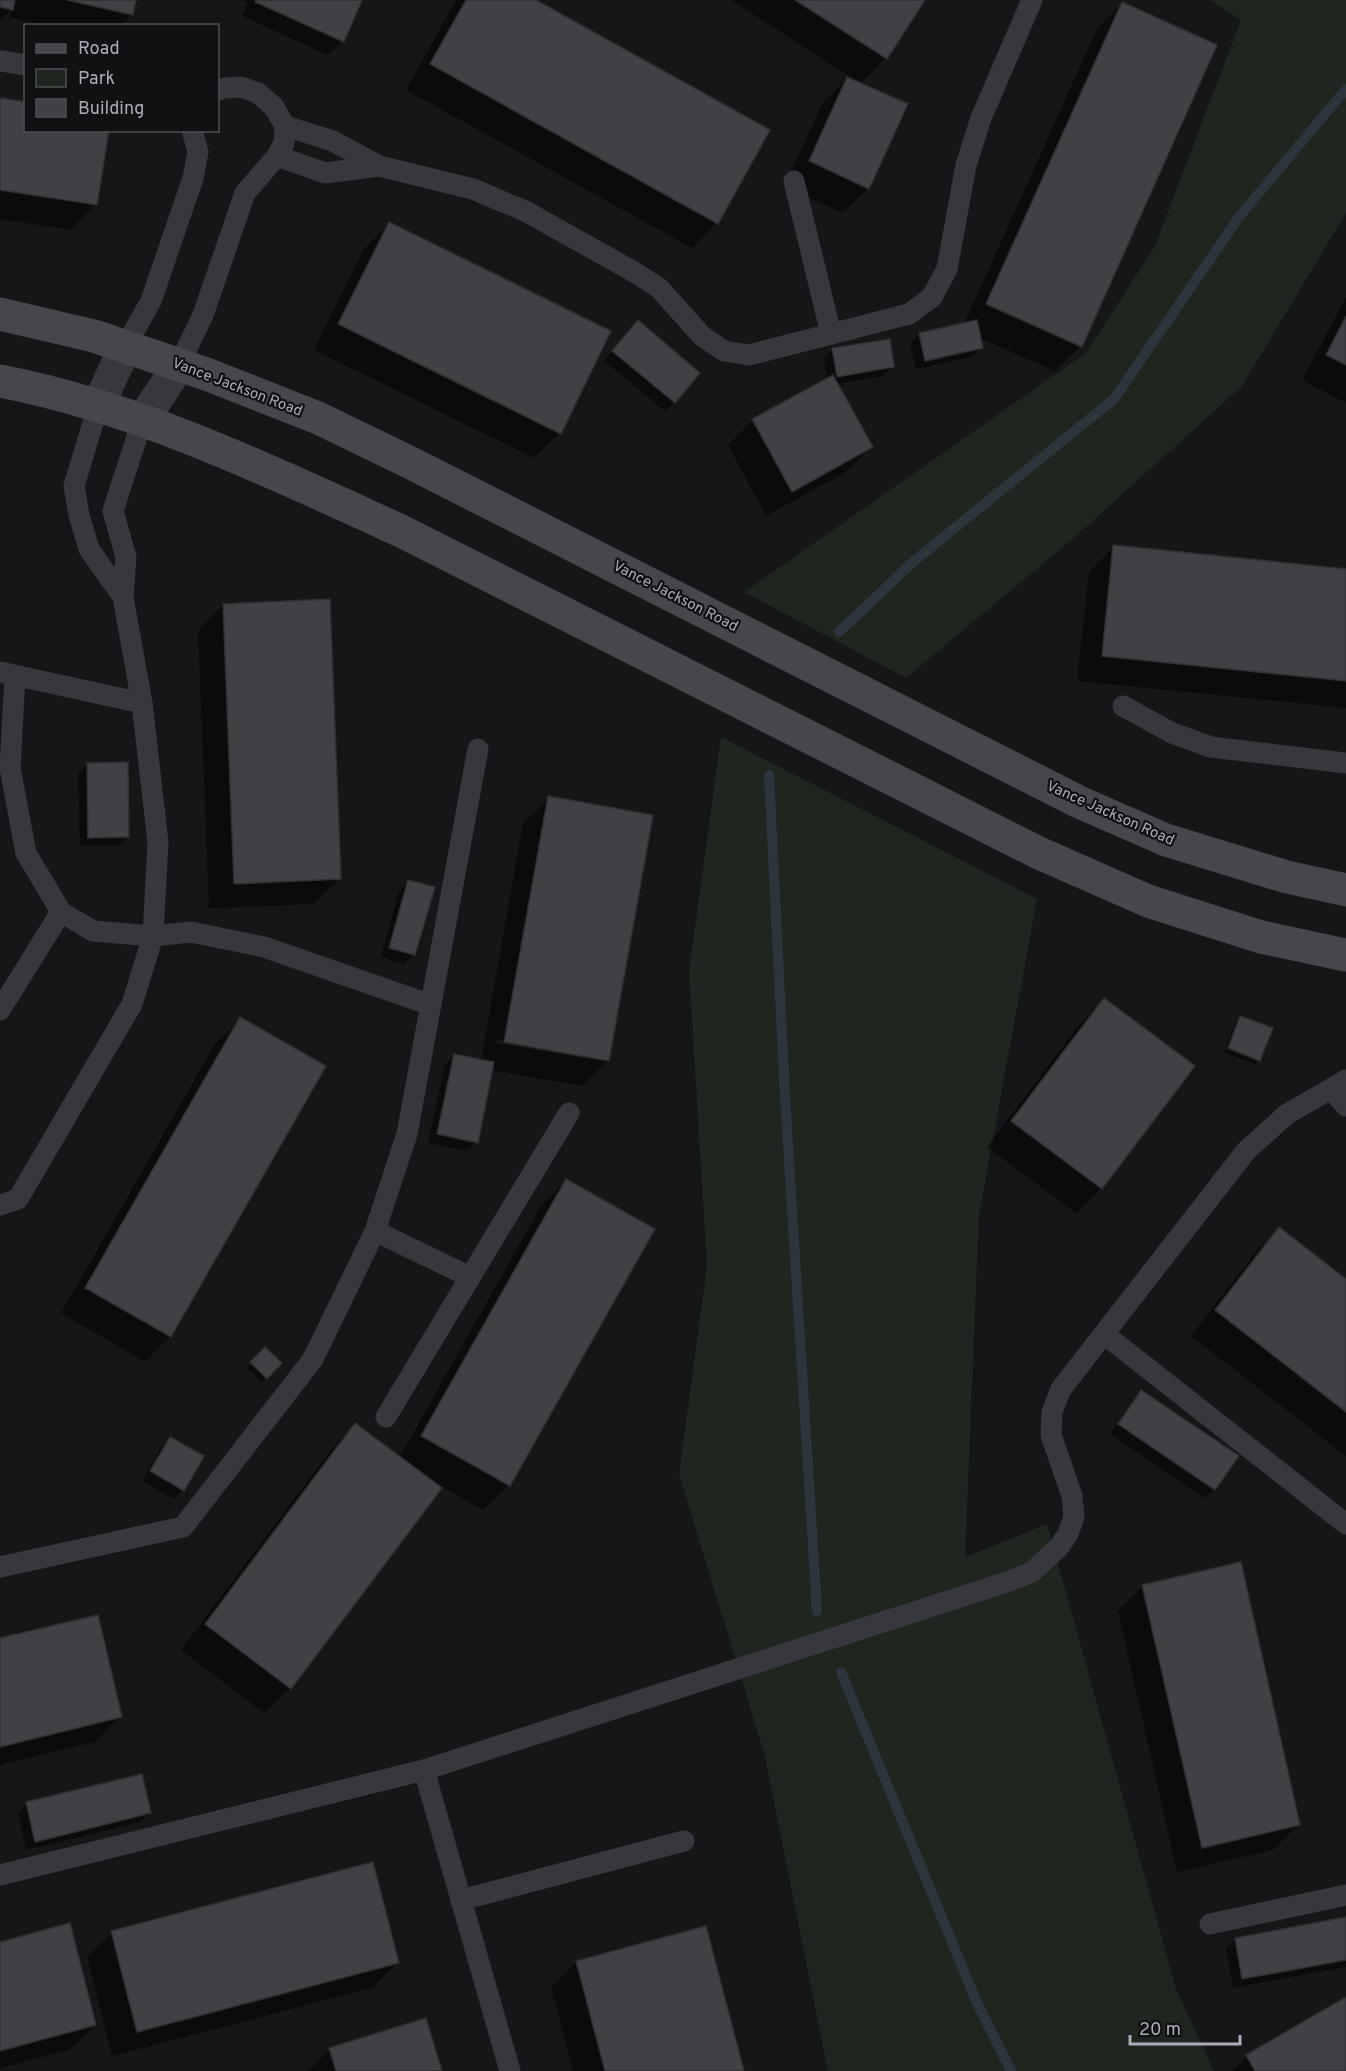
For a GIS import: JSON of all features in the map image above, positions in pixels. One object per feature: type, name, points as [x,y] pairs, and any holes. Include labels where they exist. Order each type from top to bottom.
[{"type":"main road","name":"Vance Jackson Road","points":[[0,314],[94,336],[209,375],[318,418],[1079,802],[1166,840],[1287,877],[1346,890]]},
{"type":"main road","points":[[0,381],[42,389],[98,406],[190,439],[285,478],[401,531],[1039,853],[1148,901],[1261,938],[1346,955]]},
{"type":"street","points":[[98,406],[125,347]]},
{"type":"street","points":[[142,422],[179,365]]},
{"type":"lane","points":[[285,126],[333,141],[379,166],[473,189],[527,212],[659,288],[702,336],[724,351],[749,355],[909,314],[932,297],[946,269],[966,165],[981,118],[1032,0]]},
{"type":"lane","points":[[0,61],[24,65]]},
{"type":"lane","points":[[179,365],[203,315],[245,193],[277,156],[284,143],[285,126],[274,107],[258,93],[242,87],[219,90]]},
{"type":"lane","points":[[125,347],[151,301],[193,178],[198,152],[193,132]]},
{"type":"lane","points":[[277,156],[325,173],[379,166]]},
{"type":"lane","points":[[794,181],[831,334]]},
{"type":"lane","points":[[98,406],[74,486],[88,549],[123,597]]},
{"type":"lane","points":[[0,1205],[18,1199],[132,1004],[153,936],[158,842],[142,703],[123,597],[126,557],[113,512],[142,422]]},
{"type":"lane","points":[[79,515],[113,512]]},
{"type":"lane","points":[[142,703],[8,674],[10,768],[26,853],[61,912],[93,931],[153,936],[191,932],[264,947],[431,1005]]},
{"type":"lane","points":[[1123,706],[1172,734],[1211,747],[1346,763]]},
{"type":"lane","points":[[0,1567],[183,1527],[313,1359],[375,1231],[407,1134],[478,749]]},
{"type":"lane","points":[[0,1010],[61,912]]},
{"type":"lane","points":[[0,1875],[424,1770],[1032,1572],[1059,1547],[1068,1534],[1074,1517],[1072,1496],[1051,1436],[1052,1412],[1061,1389],[1246,1151],[1287,1114],[1339,1085],[1346,1106]]},
{"type":"lane","points":[[386,1417],[569,1113]]},
{"type":"lane","points":[[375,1231],[470,1276]]},
{"type":"lane","points":[[1104,1334],[1346,1524]]},
{"type":"lane","points":[[424,1770],[510,2071]]},
{"type":"lane","points":[[461,1900],[684,1841]]},
{"type":"lane","points":[[1210,1924],[1346,1895]]},
{"type":"green space","points":[[1210,0],[1346,0],[1346,213],[1242,386],[1075,537],[906,678],[744,592],[1086,353],[1155,246],[1241,20]]},
{"type":"green space","points":[[721,737],[1037,899],[979,1215],[965,1557],[1047,1524],[1176,1989],[1214,2071],[828,2071],[765,1756],[679,1474],[707,1266],[689,971]]},
{"type":"building","points":[[0,0],[15,0],[13,10],[0,7]]},
{"type":"building","points":[[67,0],[136,0],[133,15]]},
{"type":"building","points":[[256,0],[362,0],[344,42],[255,2]]},
{"type":"building","points":[[466,0],[536,0],[770,130],[718,224],[430,64]]},
{"type":"building","points":[[795,0],[925,0],[887,59]]},
{"type":"building","points":[[1122,2],[1217,45],[1082,347],[986,304]]},
{"type":"building","points":[[847,77],[908,104],[869,189],[809,161]]},
{"type":"building","points":[[0,98],[24,102],[24,132],[109,132],[97,205],[0,190]]},
{"type":"building","points":[[389,222],[611,331],[561,434],[338,324]]},
{"type":"building","points":[[1346,316],[1346,365],[1326,355]]},
{"type":"building","points":[[638,320],[700,373],[675,403],[612,351]]},
{"type":"building","points":[[977,320],[983,348],[925,361],[919,333]]},
{"type":"building","points":[[890,339],[894,367],[837,377],[832,348]]},
{"type":"building","points":[[833,375],[873,447],[792,492],[752,419]]},
{"type":"building","points":[[1113,545],[1346,569],[1346,681],[1102,656]]},
{"type":"building","points":[[330,599],[341,879],[234,884],[223,604]]},
{"type":"building","points":[[128,762],[129,837],[88,838],[87,763]]},
{"type":"building","points":[[548,796],[653,815],[609,1061],[504,1042]]},
{"type":"building","points":[[408,880],[435,887],[415,955],[389,948]]},
{"type":"building","points":[[1104,998],[1195,1066],[1102,1189],[1011,1121]]},
{"type":"building","points":[[1240,1016],[1273,1028],[1260,1061],[1228,1048]]},
{"type":"building","points":[[240,1017],[326,1066],[171,1337],[85,1288]]},
{"type":"building","points":[[454,1054],[494,1062],[478,1143],[437,1134]]},
{"type":"building","points":[[566,1179],[655,1229],[510,1486],[421,1436]]},
{"type":"building","points":[[1279,1227],[1346,1279],[1346,1412],[1215,1310]]},
{"type":"building","points":[[265,1347],[282,1363],[267,1379],[250,1362]]},
{"type":"building","points":[[1141,1390],[1239,1456],[1215,1490],[1118,1424]]},
{"type":"building","points":[[355,1423],[442,1488],[291,1689],[205,1624]]},
{"type":"building","points":[[170,1437],[204,1456],[184,1491],[150,1471]]},
{"type":"building","points":[[1241,1562],[1300,1825],[1202,1848],[1142,1585]]},
{"type":"building","points":[[98,1615],[122,1717],[0,1747],[0,1638]]},
{"type":"building","points":[[142,1774],[151,1813],[35,1842],[26,1802]]},
{"type":"building","points":[[373,1862],[399,1963],[137,2032],[111,1931]]},
{"type":"building","points":[[1346,1917],[1346,1960],[1242,1979],[1235,1938]]},
{"type":"building","points":[[70,1923],[96,2025],[0,2051],[0,1942]]},
{"type":"building","points":[[706,1926],[744,2071],[605,2071],[576,1961]]},
{"type":"building","points":[[1346,1997],[1346,2071],[1255,2071],[1246,2055]]},
{"type":"building","points":[[426,2018],[442,2071],[336,2071],[329,2048]]},
{"type":"waterway","points":[[839,632],[914,561],[1114,399],[1239,217],[1346,89]]},
{"type":"waterway","points":[[769,775],[785,1096],[817,1611]]},
{"type":"waterway","points":[[841,1672],[977,2003],[1011,2071]]}]
